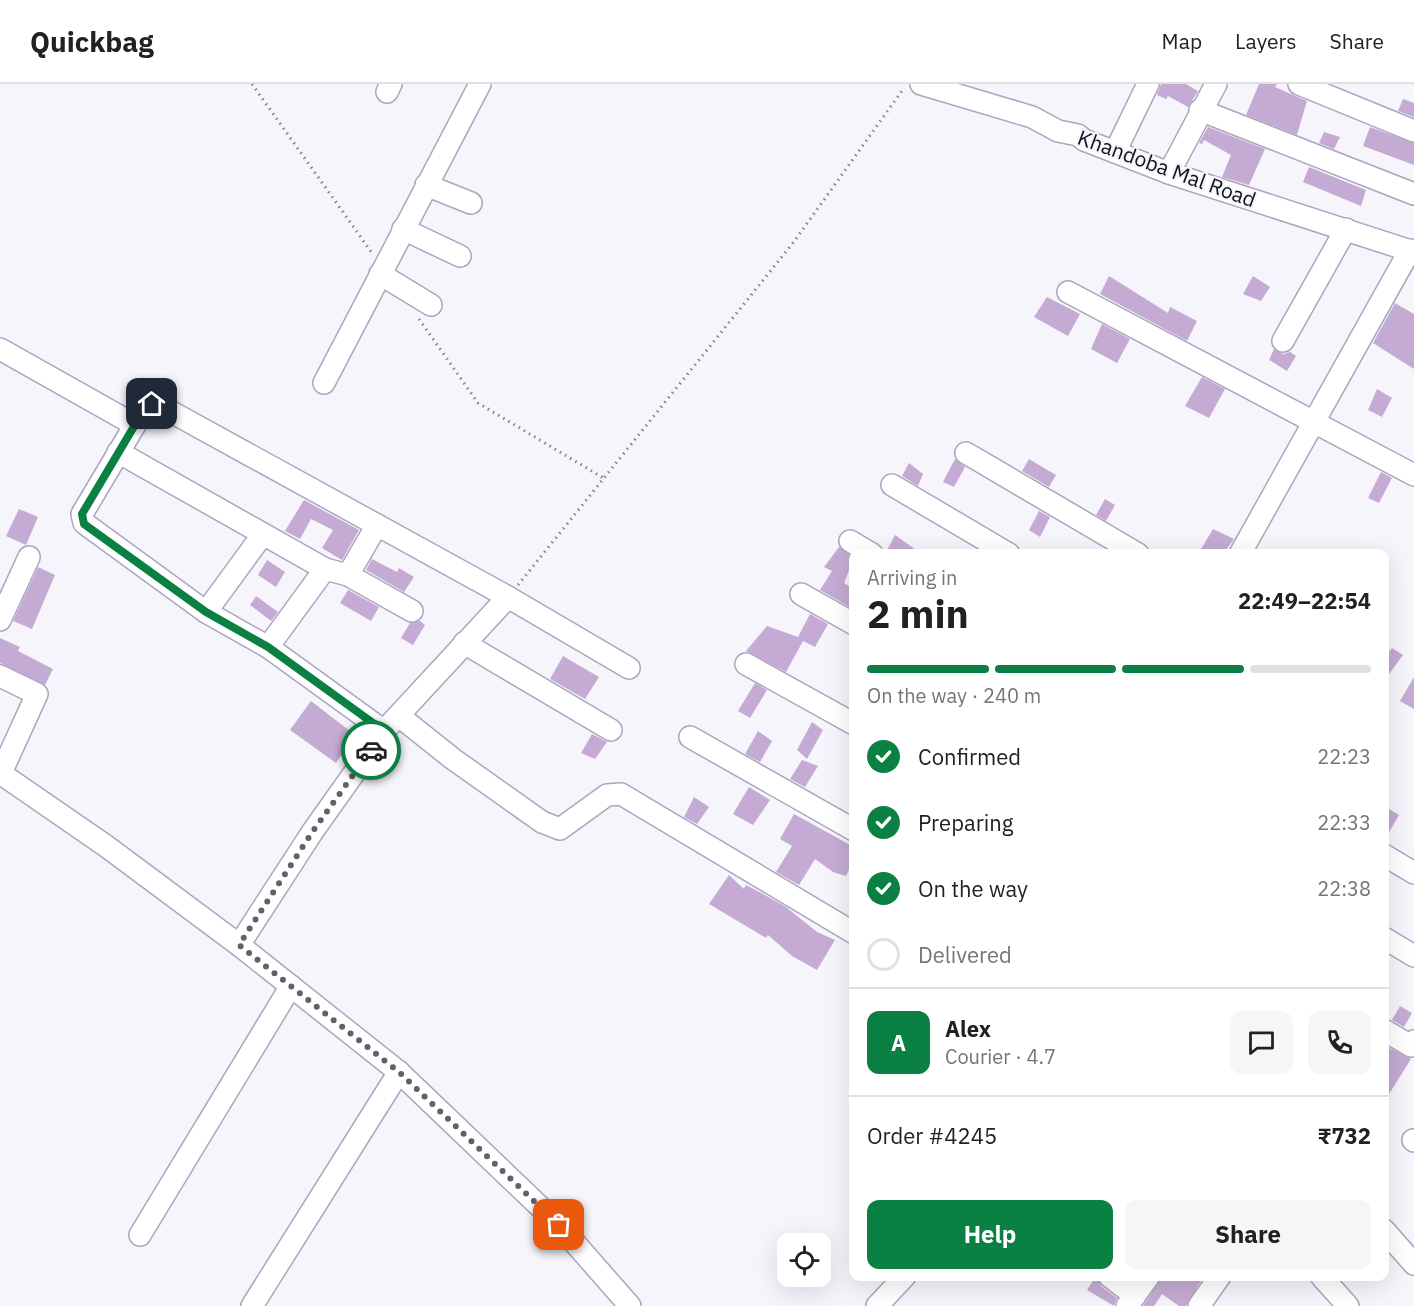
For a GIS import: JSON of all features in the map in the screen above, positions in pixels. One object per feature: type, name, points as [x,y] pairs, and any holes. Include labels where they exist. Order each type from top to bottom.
[{"type":"street","points":[[324,383],[480,84]]},
{"type":"street","name":"Khandoba Mal Road","points":[[921,84],[1032,117],[1058,131],[1078,135],[1169,173],[1412,251]]},
{"type":"street","points":[[1115,152],[1148,84]]},
{"type":"street","points":[[1169,173],[1200,110],[1216,84]]},
{"type":"street","points":[[1299,84],[1414,131]]},
{"type":"street","points":[[1200,110],[1414,195]]},
{"type":"street","points":[[426,185],[471,203]]},
{"type":"street","points":[[403,229],[460,256]]},
{"type":"street","points":[[1283,341],[1346,229]]},
{"type":"street","points":[[1243,549],[1412,251]]},
{"type":"street","points":[[380,274],[431,305]]},
{"type":"street","points":[[1068,292],[1414,474]]},
{"type":"street","points":[[0,349],[135,425]]},
{"type":"street","points":[[384,731],[268,647],[206,612],[81,519],[145,408],[157,404],[508,597],[629,668]]},
{"type":"street","points":[[118,452],[325,569],[348,575],[412,611]]},
{"type":"street","points":[[966,453],[1129,549]]},
{"type":"street","points":[[892,485],[1001,549]]},
{"type":"street","points":[[348,575],[377,525]]},
{"type":"street","points":[[206,612],[263,534]]},
{"type":"street","points":[[850,541],[864,549]]},
{"type":"street","points":[[0,620],[29,557]]},
{"type":"street","points":[[268,647],[325,569]]},
{"type":"street","points":[[801,594],[849,621]]},
{"type":"street","points":[[239,945],[313,831],[384,731],[508,597]]},
{"type":"street","points":[[464,643],[611,730]]},
{"type":"street","points":[[746,664],[849,721]]},
{"type":"street","points":[[0,676],[37,694],[1,773],[106,846],[239,945],[399,1072],[559,1225],[630,1306]]},
{"type":"street","points":[[399,716],[453,759],[542,822],[560,829],[607,795],[621,794],[849,930]]},
{"type":"street","points":[[690,737],[849,827]]},
{"type":"street","points":[[1389,858],[1414,873]]},
{"type":"street","points":[[1389,941],[1414,956]]},
{"type":"street","points":[[140,1235],[291,986]]},
{"type":"street","points":[[1389,1033],[1411,1046],[1414,1041]]},
{"type":"street","points":[[252,1306],[399,1072]]},
{"type":"street","points":[[1389,1236],[1414,1264]]},
{"type":"street","points":[[877,1306],[900,1281]]},
{"type":"street","points":[[1113,1281],[1131,1301],[1145,1281]]},
{"type":"street","points":[[1199,1306],[1216,1281]]},
{"type":"street","points":[[1326,1281],[1348,1306]]},
{"type":"path","points":[[508,597],[793,243],[906,84]]},
{"type":"building","points":[[1161,84],[1186,84],[1198,91],[1188,107],[1168,96],[1166,99],[1157,95]]},
{"type":"building","points":[[1259,84],[1277,84],[1275,87],[1307,101],[1297,135],[1246,115]]},
{"type":"building","points":[[1403,99],[1414,103],[1414,117],[1398,111]]},
{"type":"building","points":[[1208,127],[1265,149],[1249,185],[1222,177],[1231,155],[1204,140],[1202,144],[1199,143]]},
{"type":"building","points":[[1370,127],[1414,143],[1414,165],[1363,146]]},
{"type":"building","points":[[1324,132],[1340,137],[1334,149],[1319,143]]},
{"type":"building","points":[[1309,167],[1366,190],[1361,206],[1303,182]]},
{"type":"building","points":[[1109,276],[1168,313],[1170,307],[1197,321],[1187,341],[1100,294]]},
{"type":"building","points":[[1253,276],[1270,287],[1261,301],[1243,294]]},
{"type":"building","points":[[1047,297],[1080,314],[1068,336],[1034,317]]},
{"type":"building","points":[[1395,303],[1414,314],[1414,369],[1373,343]]},
{"type":"building","points":[[1102,324],[1130,339],[1117,363],[1091,349]]},
{"type":"building","points":[[1274,349],[1283,354],[1290,352],[1296,356],[1287,371],[1269,360]]},
{"type":"building","points":[[1202,377],[1225,389],[1209,418],[1185,406]]},
{"type":"building","points":[[1377,389],[1392,398],[1382,417],[1368,410]]},
{"type":"building","points":[[955,459],[965,467],[954,487],[943,482]]},
{"type":"building","points":[[1029,459],[1056,475],[1049,487],[1022,471]]},
{"type":"building","points":[[909,463],[923,474],[918,486],[902,476]]},
{"type":"building","points":[[1381,472],[1392,478],[1379,503],[1368,498]]},
{"type":"building","points":[[1105,499],[1115,505],[1106,521],[1096,515]]},
{"type":"building","points":[[304,500],[359,530],[342,560],[322,548],[333,530],[311,519],[300,539],[285,531]]},
{"type":"building","points":[[19,509],[38,517],[26,545],[6,536]]},
{"type":"building","points":[[1039,511],[1050,517],[1040,537],[1029,530]]},
{"type":"building","points":[[1213,529],[1234,539],[1227,549],[1201,549]]},
{"type":"building","points":[[895,535],[915,549],[888,549]]},
{"type":"building","points":[[839,547],[849,554],[849,570],[844,583],[849,586],[849,607],[820,590],[832,571],[824,567]]},
{"type":"building","points":[[372,559],[397,572],[399,568],[414,577],[404,592],[366,570]]},
{"type":"building","points":[[267,560],[285,572],[276,587],[258,575]]},
{"type":"building","points":[[38,567],[55,575],[32,629],[13,621]]},
{"type":"building","points":[[348,590],[379,607],[371,621],[340,603]]},
{"type":"building","points":[[256,596],[278,612],[271,621],[250,605]]},
{"type":"building","points":[[810,614],[828,624],[815,647],[803,641],[786,672],[746,651],[767,626],[798,637]]},
{"type":"building","points":[[420,621],[425,625],[413,645],[401,638],[410,623]]},
{"type":"building","points":[[0,638],[20,647],[18,651],[53,669],[45,685],[0,663]]},
{"type":"building","points":[[1392,648],[1403,655],[1389,674],[1389,652]]},
{"type":"building","points":[[563,656],[599,677],[585,699],[550,679]]},
{"type":"building","points":[[1414,677],[1414,709],[1400,701]]},
{"type":"building","points":[[755,683],[767,690],[750,718],[738,711]]},
{"type":"building","points":[[311,701],[355,735],[336,763],[290,730]]},
{"type":"building","points":[[812,722],[823,730],[807,759],[797,750]]},
{"type":"building","points":[[758,731],[772,741],[760,762],[745,754]]},
{"type":"building","points":[[592,734],[607,742],[595,759],[581,753]]},
{"type":"building","points":[[802,760],[818,766],[805,787],[790,779]]},
{"type":"building","points":[[749,787],[770,800],[753,825],[733,814]]},
{"type":"building","points":[[694,797],[709,807],[697,824],[684,817]]},
{"type":"building","points":[[1389,809],[1399,815],[1389,832]]},
{"type":"building","points":[[794,814],[849,844],[849,870],[846,876],[833,872],[815,859],[799,885],[776,872],[792,846],[780,839]]},
{"type":"building","points":[[729,875],[744,889],[746,885],[763,894],[786,907],[817,932],[835,940],[817,970],[792,956],[768,935],[766,938],[709,904]]},
{"type":"building","points":[[1400,1006],[1412,1013],[1404,1027],[1392,1020]]},
{"type":"building","points":[[1389,1048],[1411,1059],[1389,1094]]},
{"type":"building","points":[[1093,1281],[1098,1281],[1101,1286],[1117,1298],[1114,1306],[1087,1290]]},
{"type":"building","points":[[1159,1281],[1201,1281],[1186,1306],[1179,1306],[1162,1294],[1154,1306],[1143,1306]]},
{"type":"way so far","points":[[371,750],[349,784],[313,831],[239,945],[399,1072],[559,1225]]},
{"type":"route","points":[[152,404],[145,408],[82,514],[81,519],[84,524],[206,612],[268,647],[384,731],[371,750]]}]
